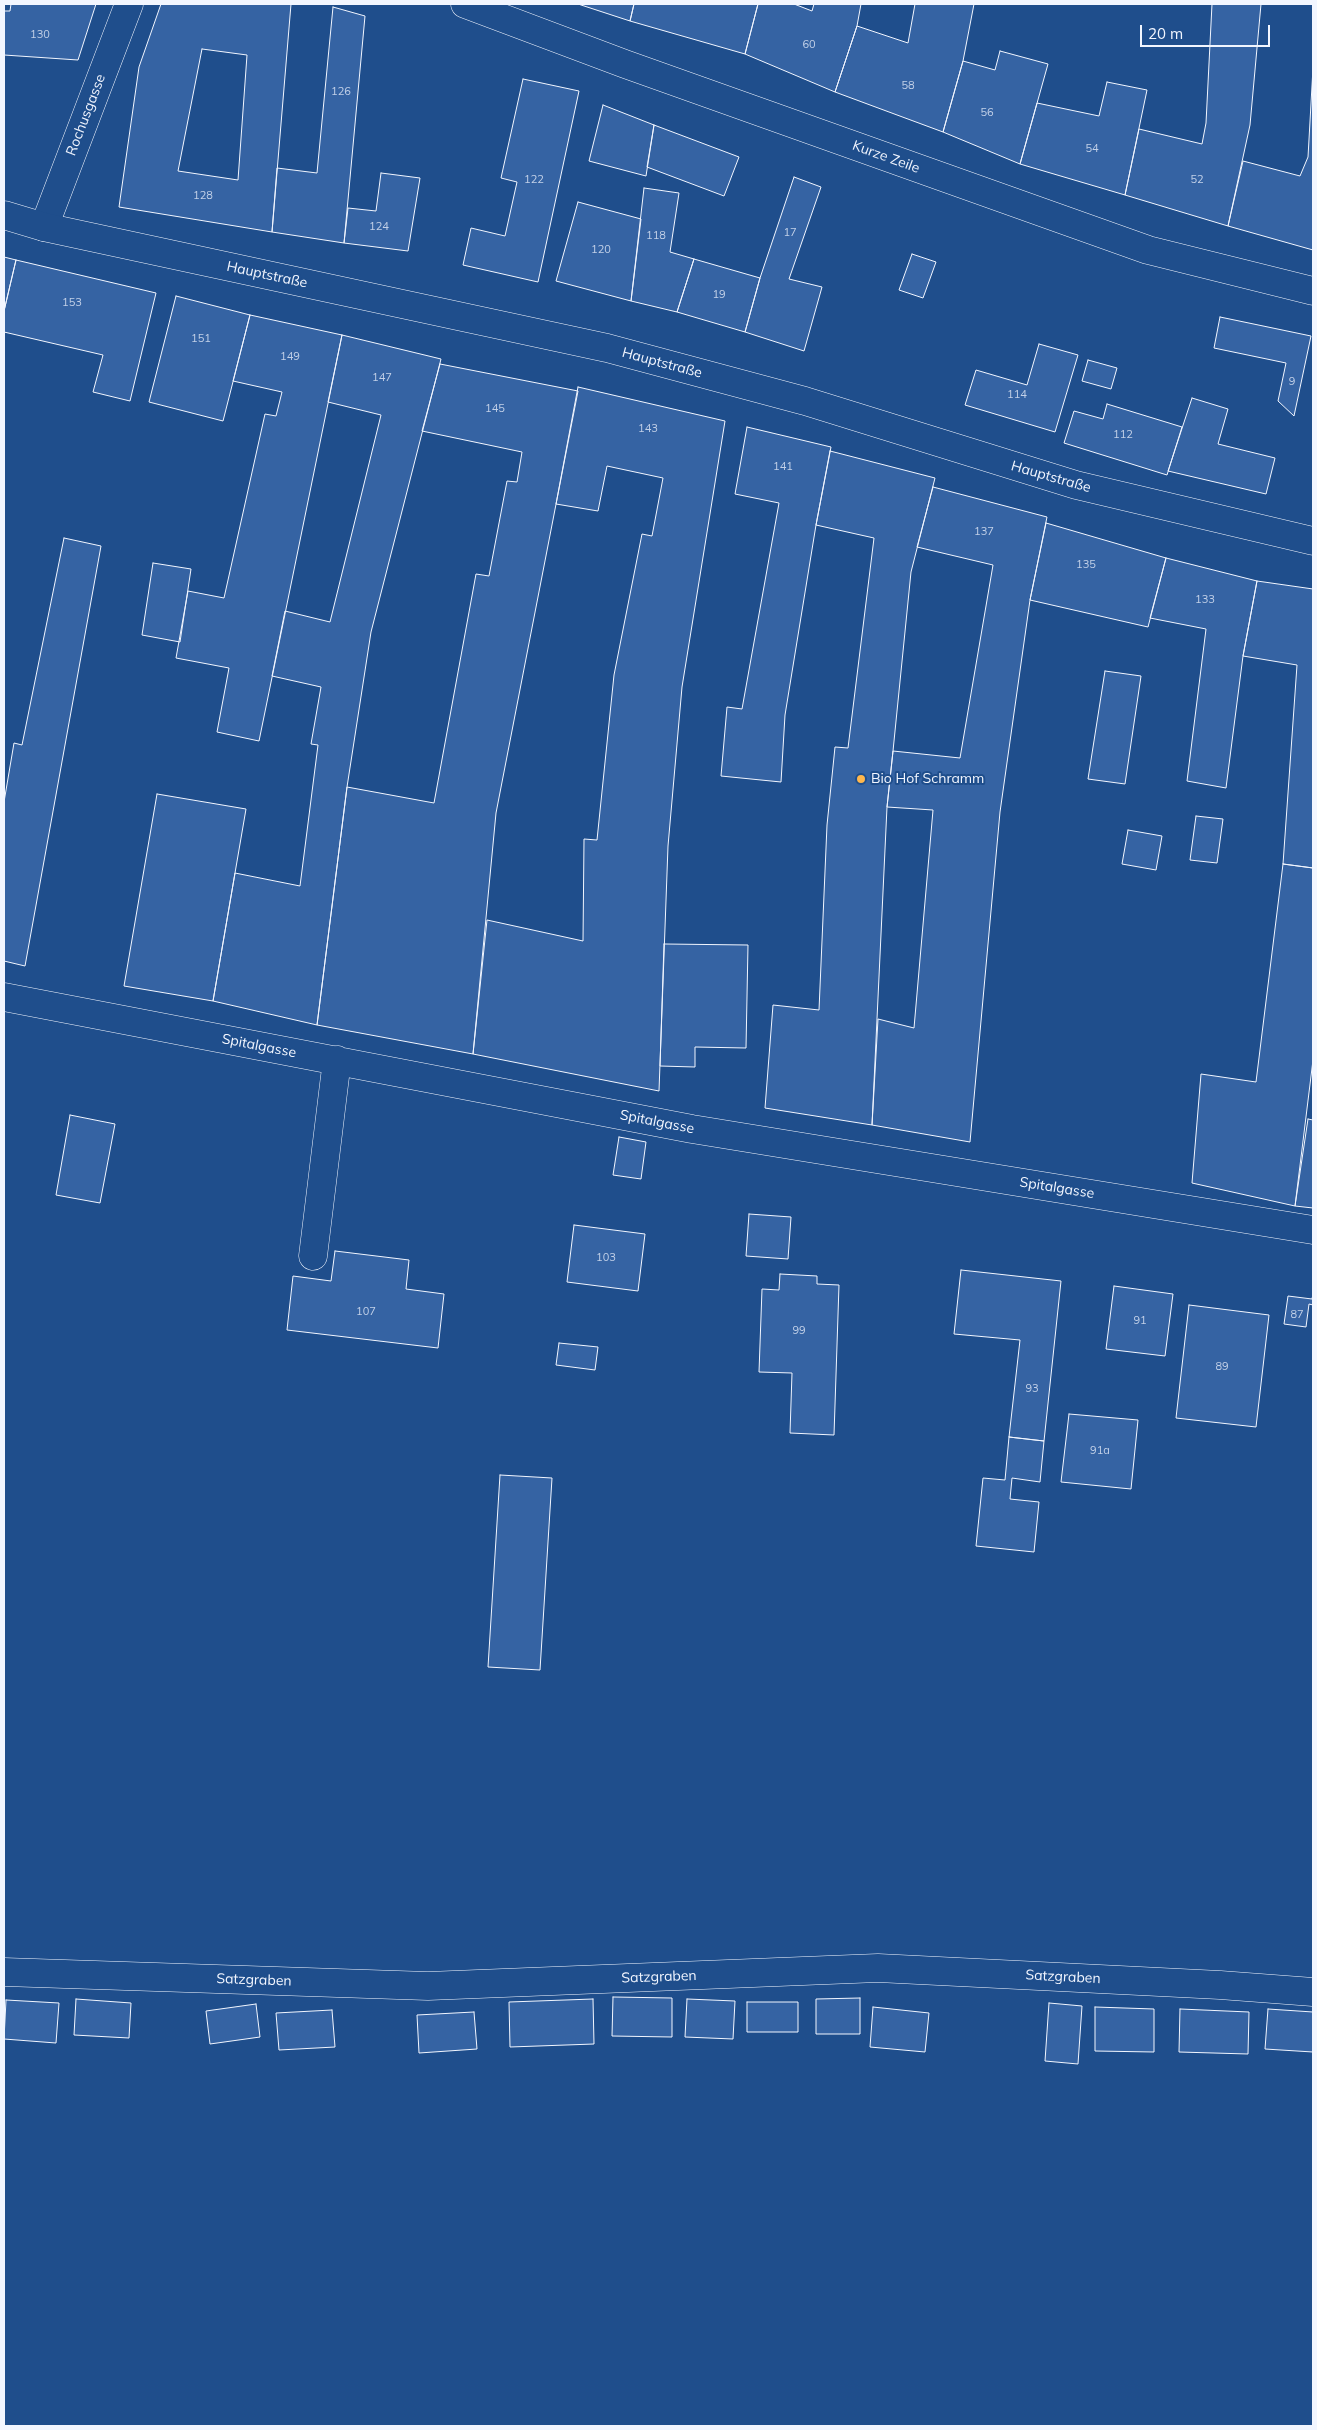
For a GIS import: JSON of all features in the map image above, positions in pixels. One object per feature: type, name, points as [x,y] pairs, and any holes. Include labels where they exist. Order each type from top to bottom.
[{"type":"street","name":"Rochusgasse","points":[[44,226],[129,4]]},
{"type":"street","name":"Kurze Zeile","points":[[465,4],[625,64],[1148,250],[1313,291]]},
{"type":"street","name":"Hauptstraße","points":[[4,215],[44,226],[607,348],[805,401],[1076,485],[1313,542]]},
{"type":"street","name":"Spitalgasse","points":[[4,997],[692,1129],[1313,1230]]},
{"type":"street","points":[[313,1256],[337,1060]]},
{"type":"street","name":"Satzgraben","points":[[4,1972],[428,1986],[878,1968],[1220,1985],[1313,1992]]},
{"type":"building","points":[[11,4],[96,4],[78,60],[4,55],[4,11],[10,11]]},
{"type":"building","points":[[161,4],[291,4],[272,232],[119,207],[139,67]],"holes":[[[202,49],[247,55],[238,180],[178,171]]]},
{"type":"building","points":[[578,4],[634,4],[630,21]]},
{"type":"building","points":[[634,4],[758,4],[745,54],[630,21]]},
{"type":"building","points":[[758,4],[794,4],[812,11],[814,4],[861,4],[857,26],[835,92],[745,54]]},
{"type":"building","points":[[915,4],[974,4],[963,61],[943,132],[835,92],[857,26],[908,43]]},
{"type":"building","points":[[1212,4],[1261,4],[1250,125],[1228,226],[1125,195],[1139,129],[1202,144],[1206,123]]},
{"type":"building","points":[[333,7],[365,16],[344,243],[272,232],[277,168],[317,173]]},
{"type":"building","points":[[1000,51],[1048,64],[1020,164],[943,132],[963,61],[995,70]]},
{"type":"building","points":[[1313,68],[1313,250],[1228,226],[1243,161],[1300,176],[1308,157]]},
{"type":"building","points":[[523,79],[579,91],[538,282],[463,265],[471,228],[505,236],[517,182],[501,178]]},
{"type":"building","points":[[1107,82],[1147,90],[1125,195],[1020,164],[1037,103],[1099,116]]},
{"type":"building","points":[[603,105],[654,125],[646,176],[589,161]]},
{"type":"building","points":[[654,125],[739,157],[724,196],[647,167]]},
{"type":"building","points":[[381,173],[420,178],[408,251],[344,243],[348,208],[376,211]]},
{"type":"building","points":[[794,177],[821,187],[789,279],[822,287],[804,351],[745,332],[760,278]]},
{"type":"building","points":[[644,188],[679,193],[670,252],[694,259],[677,312],[631,301]]},
{"type":"building","points":[[578,202],[641,219],[631,301],[556,281]]},
{"type":"building","points":[[912,254],[936,262],[923,298],[899,290]]},
{"type":"building","points":[[4,257],[16,260],[4,311]]},
{"type":"building","points":[[694,259],[760,278],[745,332],[677,312]]},
{"type":"building","points":[[16,260],[156,293],[130,401],[93,392],[103,355],[4,332],[4,311]]},
{"type":"building","points":[[176,296],[250,315],[223,421],[149,402]]},
{"type":"building","points":[[250,315],[342,335],[259,741],[217,732],[229,668],[176,658],[188,591],[224,598],[265,414],[276,416],[282,392],[233,381]]},
{"type":"building","points":[[1220,317],[1311,336],[1294,416],[1278,401],[1286,363],[1214,348]]},
{"type":"building","points":[[342,335],[441,359],[371,632],[347,787],[317,1025],[213,1001],[235,873],[300,886],[318,745],[311,744],[321,687],[272,676],[285,611],[330,622],[381,415],[328,402]]},
{"type":"building","points":[[1039,344],[1078,355],[1055,432],[965,405],[976,370],[1027,385]]},
{"type":"building","points":[[1088,360],[1117,368],[1111,389],[1082,381]]},
{"type":"building","points":[[440,364],[578,391],[496,813],[473,1054],[317,1025],[347,787],[434,803],[476,574],[489,576],[507,481],[517,482],[522,452],[422,431]]},
{"type":"building","points":[[578,387],[725,421],[682,687],[668,846],[659,1091],[473,1054],[487,920],[583,941],[584,839],[597,840],[614,675],[642,534],[652,536],[663,478],[607,466],[598,511],[556,504]]},
{"type":"building","points":[[1192,398],[1228,409],[1218,444],[1275,458],[1266,494],[1168,471]]},
{"type":"building","points":[[1107,404],[1182,427],[1167,475],[1064,443],[1074,411],[1103,419]]},
{"type":"building","points":[[747,427],[831,447],[816,525],[785,715],[781,782],[721,776],[727,707],[742,709],[779,503],[735,494]]},
{"type":"building","name":"Bio Hof Schramm","points":[[830,451],[935,478],[911,572],[887,807],[872,1125],[765,1108],[773,1005],[819,1010],[827,825],[835,747],[848,748],[874,538],[816,525]]},
{"type":"building","points":[[933,487],[1047,517],[1030,600],[1000,812],[970,1142],[872,1125],[878,1019],[914,1028],[933,810],[887,807],[893,751],[960,758],[993,565],[917,547]]},
{"type":"building","points":[[1046,523],[1166,558],[1148,627],[1030,600]]},
{"type":"building","points":[[64,538],[101,546],[25,966],[4,961],[4,802],[14,743],[22,745]]},
{"type":"building","points":[[1166,558],[1257,581],[1243,656],[1226,788],[1187,781],[1206,629],[1150,618]]},
{"type":"building","points":[[153,563],[191,569],[180,642],[142,635]]},
{"type":"building","points":[[1257,581],[1313,589],[1313,868],[1283,864],[1297,665],[1243,656]]},
{"type":"building","points":[[1105,671],[1141,676],[1125,784],[1088,779]]},
{"type":"building","points":[[157,794],[246,809],[213,1001],[124,986]]},
{"type":"building","points":[[1196,816],[1223,819],[1217,863],[1190,860]]},
{"type":"building","points":[[1128,830],[1162,836],[1156,870],[1122,864]]},
{"type":"building","points":[[1283,864],[1313,868],[1313,1060],[1295,1206],[1192,1183],[1201,1074],[1256,1082]]},
{"type":"building","points":[[664,944],[748,945],[746,1048],[695,1047],[695,1067],[660,1066]]},
{"type":"building","points":[[70,1115],[115,1124],[100,1203],[56,1195]]},
{"type":"building","points":[[1308,1119],[1313,1120],[1313,1208],[1295,1206]]},
{"type":"building","points":[[619,1137],[646,1142],[641,1179],[613,1175]]},
{"type":"building","points":[[749,1214],[791,1217],[788,1259],[746,1256]]},
{"type":"building","points":[[574,1225],[645,1234],[638,1291],[567,1282]]},
{"type":"building","points":[[335,1251],[409,1260],[406,1289],[444,1294],[438,1348],[287,1330],[293,1276],[331,1281]]},
{"type":"building","points":[[961,1270],[1061,1281],[1044,1441],[1009,1437],[1020,1340],[954,1334]]},
{"type":"building","points":[[780,1274],[817,1276],[817,1284],[839,1285],[834,1435],[790,1433],[792,1373],[759,1372],[762,1289],[779,1290]]},
{"type":"building","points":[[1114,1286],[1173,1294],[1165,1356],[1106,1349]]},
{"type":"building","points":[[1313,1294],[1313,1305],[1309,1304],[1306,1327],[1284,1324],[1288,1296],[1312,1299]]},
{"type":"building","points":[[1189,1305],[1269,1315],[1256,1427],[1176,1418]]},
{"type":"building","points":[[559,1343],[598,1347],[595,1370],[556,1365]]},
{"type":"building","points":[[1069,1414],[1138,1420],[1131,1489],[1061,1482]]},
{"type":"building","points":[[1009,1437],[1044,1441],[1040,1482],[1012,1478],[1010,1499],[1039,1502],[1034,1552],[976,1546],[983,1478],[1005,1480]]},
{"type":"building","points":[[500,1475],[552,1478],[540,1670],[488,1667]]},
{"type":"building","points":[[613,1997],[672,1998],[672,2037],[612,2036]]},
{"type":"building","points":[[860,1998],[860,2034],[816,2034],[816,1999]]},
{"type":"building","points":[[76,1999],[131,2003],[129,2038],[74,2035]]},
{"type":"building","points":[[593,1999],[594,2044],[510,2047],[509,2002]]},
{"type":"building","points":[[687,1999],[735,2001],[733,2039],[685,2037]]},
{"type":"building","points":[[6,2000],[59,2003],[56,2043],[4,2039]]},
{"type":"building","points":[[747,2002],[798,2002],[798,2032],[747,2032]]},
{"type":"building","points":[[1049,2003],[1082,2006],[1078,2064],[1045,2061]]},
{"type":"building","points":[[256,2004],[260,2037],[210,2044],[206,2011]]},
{"type":"building","points":[[873,2007],[929,2013],[925,2052],[870,2047]]},
{"type":"building","points":[[1095,2007],[1154,2009],[1154,2052],[1095,2051]]},
{"type":"building","points":[[1180,2009],[1249,2012],[1248,2054],[1179,2052]]},
{"type":"building","points":[[1268,2009],[1313,2012],[1313,2052],[1265,2049]]},
{"type":"building","points":[[332,2010],[335,2047],[279,2050],[276,2013]]},
{"type":"building","points":[[474,2012],[477,2049],[419,2053],[417,2015]]},
{"type":"place","name":"Bio Hof Schramm","points":[[861,779]]}]
